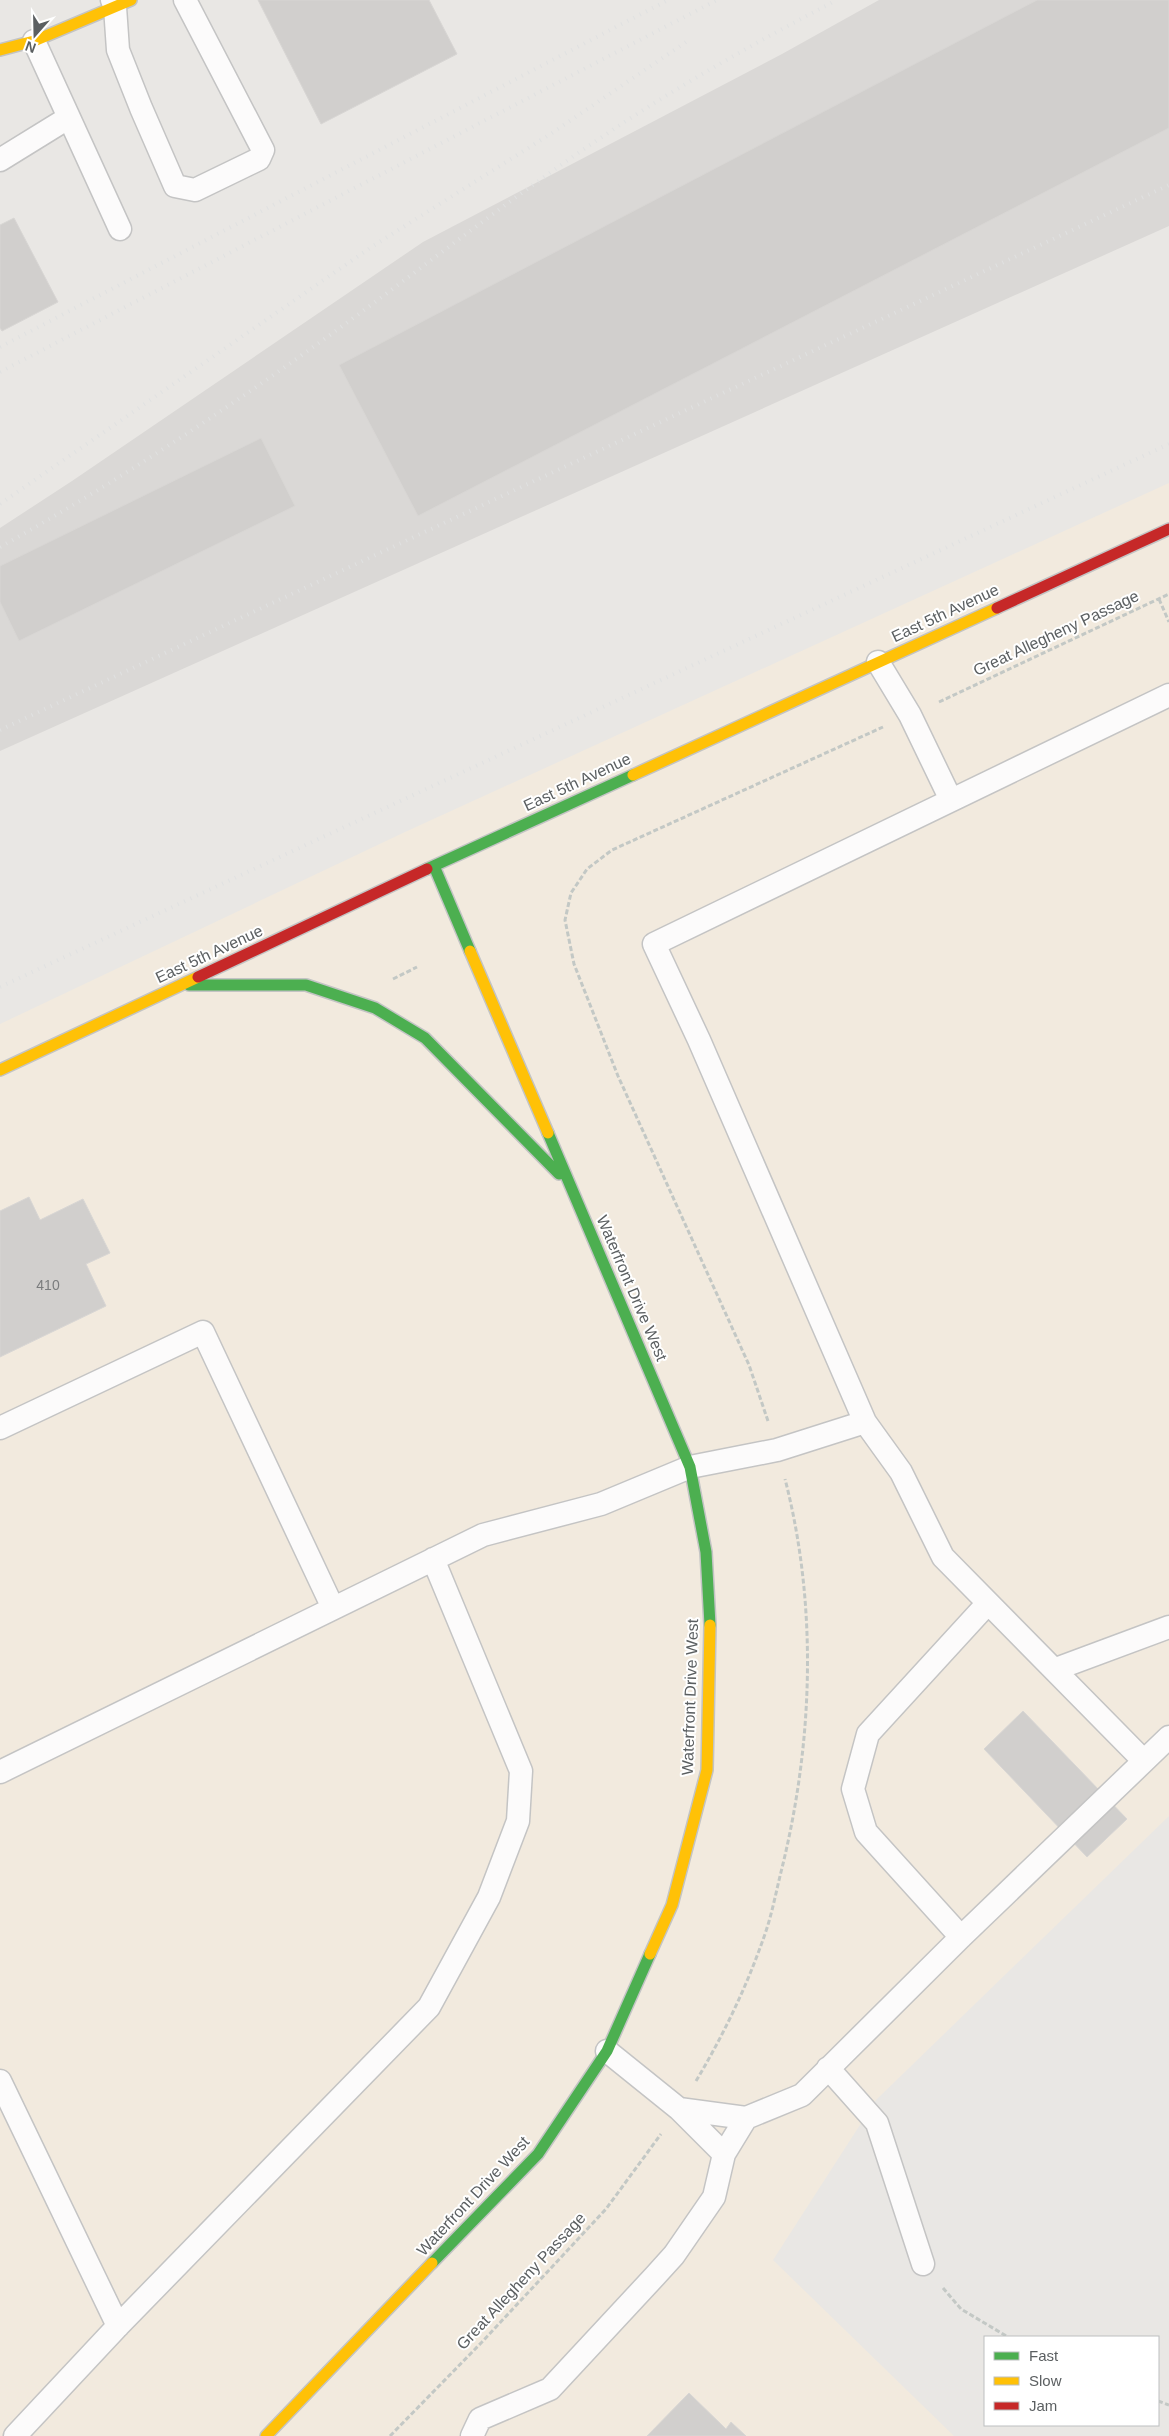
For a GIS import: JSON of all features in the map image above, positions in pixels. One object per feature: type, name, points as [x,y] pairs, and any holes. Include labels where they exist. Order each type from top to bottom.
[{"type":"street","points":[[0,50],[34,41],[119,2]]},
{"type":"street","name":"East 5th Avenue","points":[[0,1070],[434,866],[1169,529]]},
{"type":"street","name":"Waterfront Drive West","points":[[266,2436],[538,2154],[607,2051],[672,1905],[707,1770],[711,1641],[706,1552],[690,1467],[434,866]]},
{"type":"street","points":[[180,986],[306,985],[375,1008],[425,1038],[571,1186]]},
{"type":"lane","points":[[119,2],[118,50],[141,108],[175,186],[195,190],[259,159],[263,150],[185,0]]},
{"type":"lane","points":[[34,41],[120,229]]},
{"type":"lane","points":[[0,160],[68,118]]},
{"type":"lane","points":[[878,662],[910,715],[951,800]]},
{"type":"lane","points":[[1143,1760],[1056,1669],[942,1557],[901,1472],[865,1422],[699,1040],[654,944],[1169,695]]},
{"type":"lane","points":[[0,1428],[203,1332],[334,1608]]},
{"type":"lane","points":[[0,1772],[483,1535],[601,1504],[690,1467],[777,1450],[865,1422]]},
{"type":"lane","points":[[15,2436],[118,2326],[429,2007],[488,1897],[518,1821],[521,1770],[433,1559]]},
{"type":"lane","points":[[961,1937],[866,1832],[853,1789],[868,1734],[988,1603]]},
{"type":"lane","points":[[1056,1669],[1169,1627]]},
{"type":"lane","points":[[679,2109],[746,2118],[802,2095],[961,1937],[1169,1737]]},
{"type":"lane","points":[[607,2051],[679,2109],[724,2154]]},
{"type":"lane","points":[[828,2068],[877,2124],[924,2264]]},
{"type":"lane","points":[[0,2081],[118,2326]]},
{"type":"lane","points":[[472,2436],[480,2419],[550,2389],[674,2255],[714,2197],[724,2154],[746,2118]]},
{"type":"path","name":"Great Allegheny Passage","points":[[954,694],[1169,594]]},
{"type":"path","points":[[1159,599],[1169,622]]},
{"type":"path","points":[[390,984],[393,978],[417,967]]},
{"type":"path","points":[[698,2076],[726,2030],[766,1933],[792,1828],[802,1756],[807,1681],[806,1602],[798,1532],[789,1496]]},
{"type":"path","name":"Great Allegheny Passage","points":[[390,2436],[482,2342],[606,2209],[660,2136]]},
{"type":"path","points":[[924,2264],[961,2309],[1006,2336]]},
{"type":"shaded area","points":[[879,0],[1169,0],[1169,226],[0,751],[0,528],[423,242],[782,54]]},
{"type":"shaded area","points":[[1169,483],[1169,1816],[876,2100],[773,2260],[954,2436],[0,2436],[0,1024],[405,832]]},
{"type":"building","points":[[258,0],[429,0],[457,54],[321,124]]},
{"type":"building","points":[[1037,0],[1169,0],[1169,128],[418,516],[339,365]]},
{"type":"building","points":[[14,218],[58,302],[2,331],[0,328],[0,225]]},
{"type":"building","points":[[261,438],[295,506],[19,641],[0,602],[0,566]]},
{"type":"building","points":[[29,1197],[40,1220],[83,1199],[110,1253],[86,1264],[106,1306],[0,1357],[0,1211]]},
{"type":"building","points":[[1023,1711],[1127,1819],[1087,1857],[984,1749]]},
{"type":"building","points":[[689,2393],[726,2429],[731,2422],[746,2436],[647,2436]]},
{"type":"railway","points":[[0,347],[668,0]]},
{"type":"railway","points":[[0,372],[717,0]]},
{"type":"railway","points":[[0,547],[127,472],[250,391],[330,335],[539,180],[611,131],[722,62],[837,0]]},
{"type":"railway","points":[[0,504],[370,248],[552,133],[689,40]]},
{"type":"railway","points":[[0,730],[1169,185]]},
{"type":"railway","points":[[0,987],[1169,444]]},
{"type":"traffic: fast","points":[[427,869],[633,775]]},
{"type":"traffic: fast","points":[[434,866],[470,951]]},
{"type":"traffic: fast","points":[[189,985],[306,985],[375,1008],[425,1038],[559,1174]]},
{"type":"traffic: fast","points":[[548,1133],[690,1467],[706,1552],[710,1625]]},
{"type":"traffic: fast","points":[[432,2263],[538,2154],[607,2051],[650,1954]]},
{"type":"traffic: slow","points":[[0,50],[34,41],[131,0]]},
{"type":"traffic: slow","points":[[633,775],[997,608]]},
{"type":"traffic: slow","points":[[470,951],[548,1133]]},
{"type":"traffic: slow","points":[[0,1070],[198,977]]},
{"type":"traffic: slow","points":[[650,1954],[672,1905],[707,1770],[710,1625]]},
{"type":"traffic: slow","points":[[266,2436],[432,2263]]},
{"type":"traffic: jam","points":[[997,608],[1169,529]]},
{"type":"traffic: jam","points":[[198,977],[427,869]]}]
